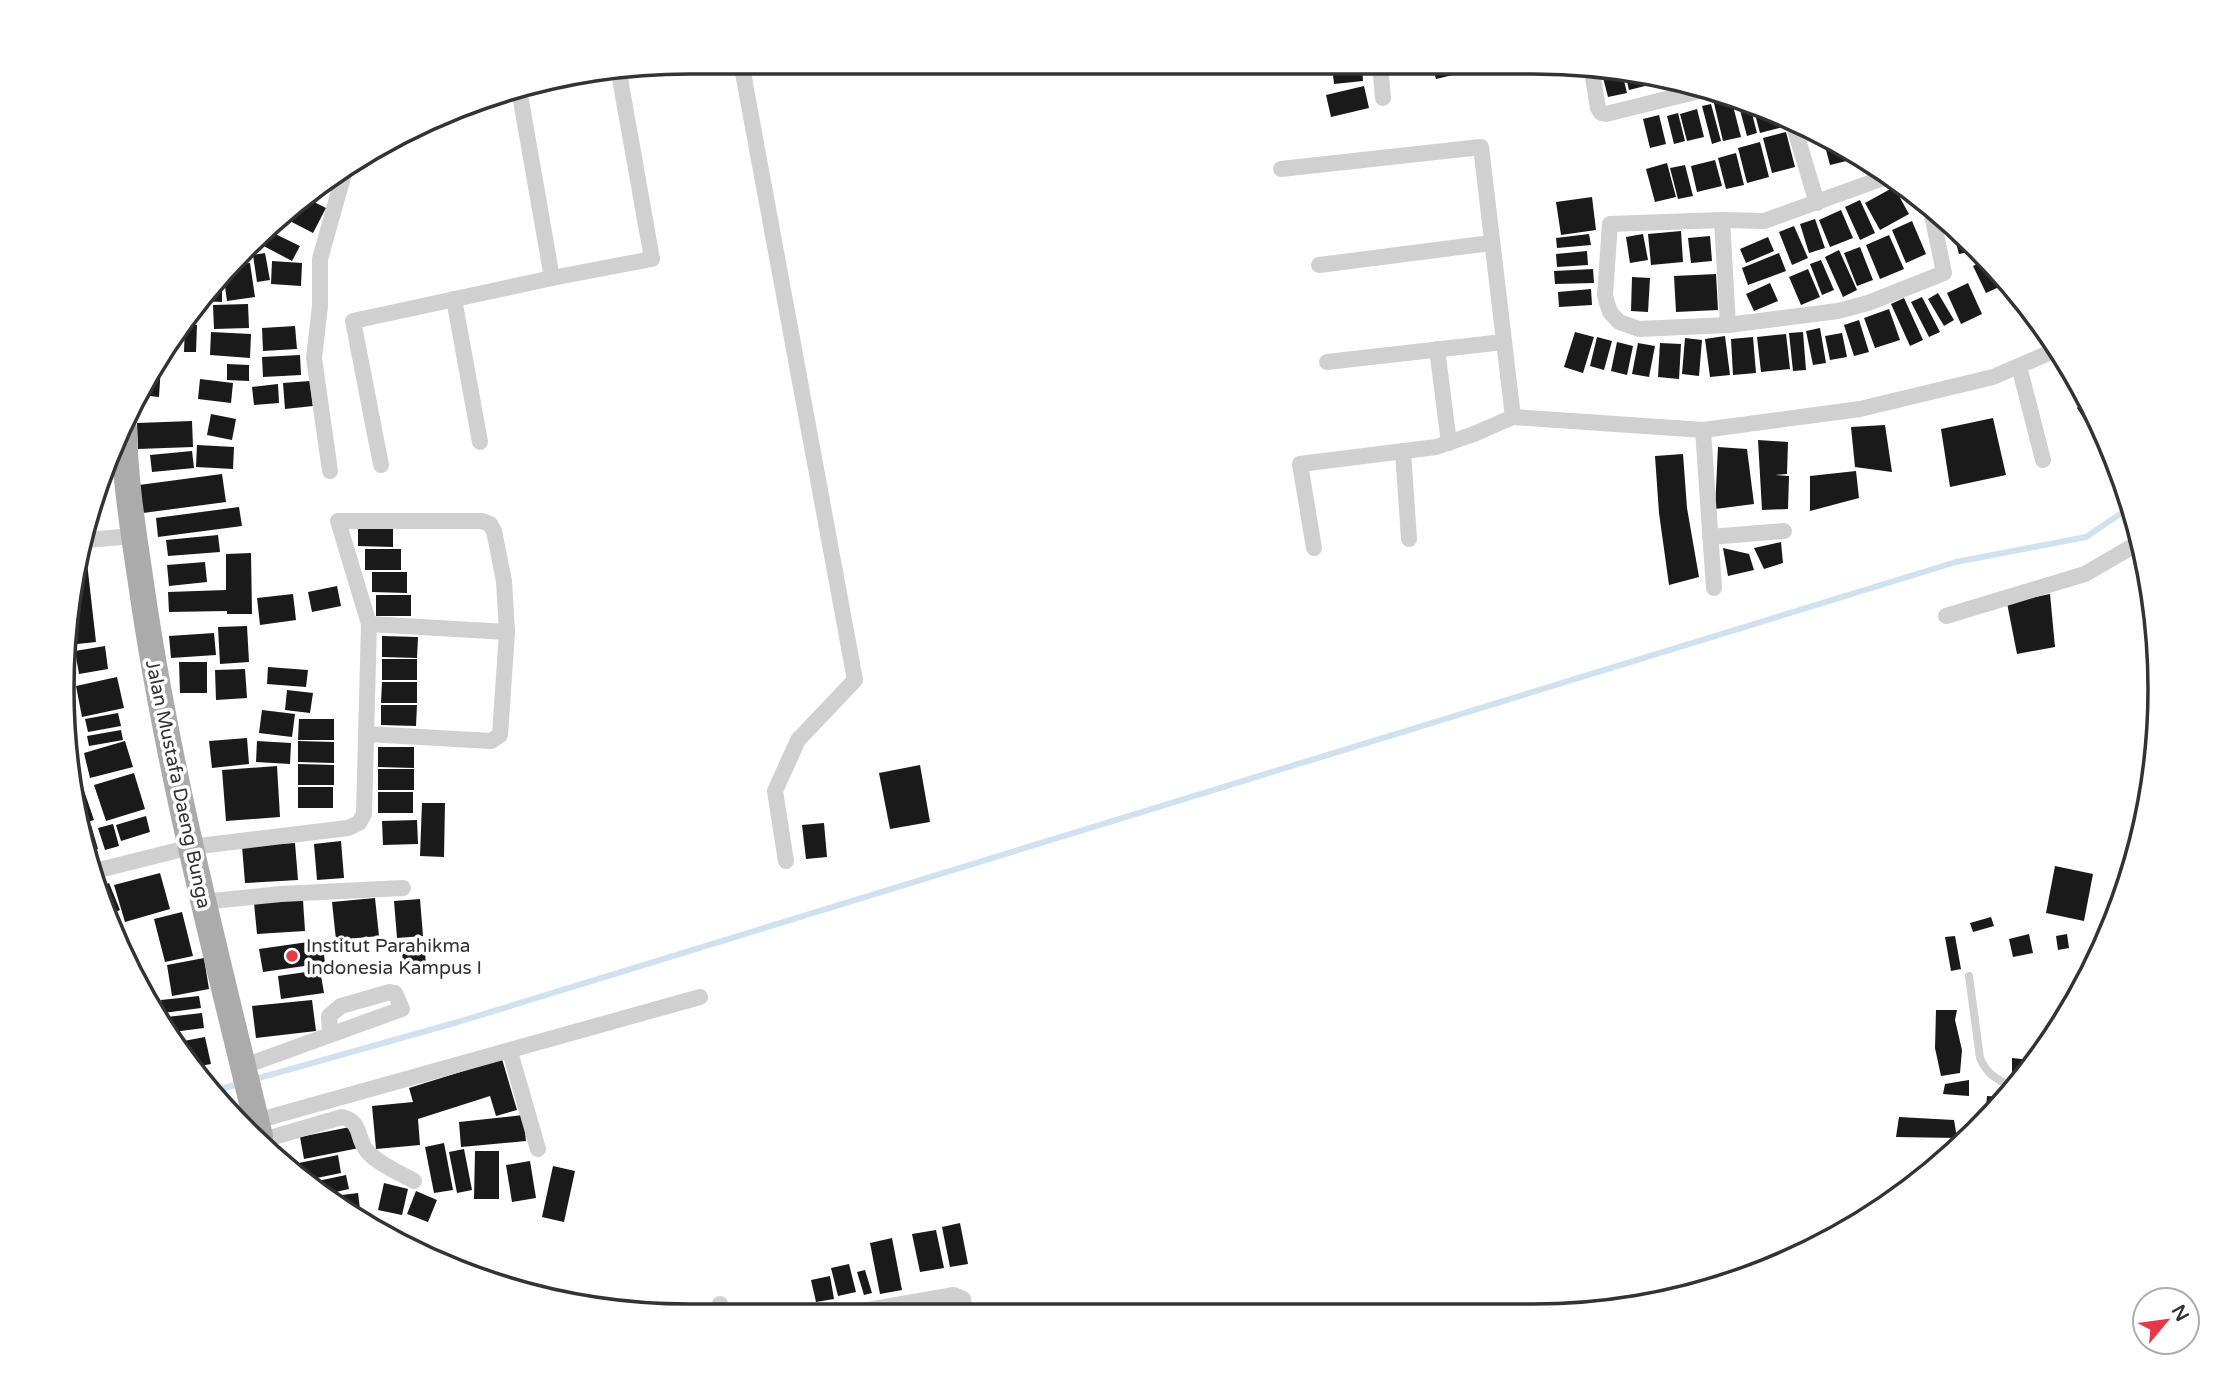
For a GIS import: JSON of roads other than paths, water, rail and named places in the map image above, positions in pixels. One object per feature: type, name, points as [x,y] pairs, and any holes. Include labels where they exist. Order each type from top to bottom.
[{"type":"main road","name":"Jalan Mustafa Daeng Bunga","points":[[124,444],[125,472],[154,673],[203,902],[258,1127]]},
{"type":"street","points":[[743,74],[855,680],[798,740],[775,791],[786,861]]},
{"type":"street","points":[[1381,74],[1383,97]]},
{"type":"street","points":[[1593,77],[1598,108],[1601,113],[1606,114],[1690,93]]},
{"type":"street","points":[[381,465],[353,321],[652,259],[620,78]]},
{"type":"street","points":[[520,97],[552,278]]},
{"type":"street","points":[[1796,132],[1817,203]]},
{"type":"street","points":[[1281,169],[1481,147],[1513,417]]},
{"type":"street","points":[[1879,180],[1764,221],[1610,224],[1605,295],[1610,312],[1619,322],[1630,327],[1653,329],[1728,325],[1838,311],[1868,303],[1944,273],[1933,221]]},
{"type":"street","points":[[330,471],[314,358],[320,306],[320,259],[342,181]]},
{"type":"street","points":[[1722,220],[1728,325]]},
{"type":"street","points":[[1319,265],[1491,243]]},
{"type":"street","points":[[454,299],[480,442]]},
{"type":"street","points":[[1327,362],[1503,342]]},
{"type":"street","points":[[1437,349],[1449,443]]},
{"type":"street","points":[[1314,548],[1300,464],[1436,447],[1513,417],[1703,430],[1860,409],[1993,377],[2049,353]]},
{"type":"street","points":[[2019,366],[2043,460]]},
{"type":"street","points":[[1703,430],[1714,589]]},
{"type":"street","points":[[1404,451],[1409,539]]},
{"type":"street","points":[[101,870],[191,847],[355,826],[364,814],[369,624],[338,521],[482,521],[490,524],[494,531],[504,581],[507,632],[502,732],[498,738],[491,741],[367,734]]},
{"type":"street","points":[[1710,537],[1784,531]]},
{"type":"street","points":[[92,540],[134,536]]},
{"type":"street","points":[[1946,617],[2085,575],[2132,547]]},
{"type":"street","points":[[369,624],[507,632]]},
{"type":"street","points":[[98,860],[144,852],[146,857]]},
{"type":"street","points":[[203,902],[282,894],[404,888]]},
{"type":"street","points":[[258,1127],[700,997]]},
{"type":"street","points":[[245,1069],[330,1034]]},
{"type":"street","points":[[510,1052],[538,1149]]},
{"type":"street","points":[[258,1127],[346,1118],[357,1126],[367,1152],[414,1181]]},
{"type":"street","points":[[902,1304],[954,1295],[963,1299],[964,1304]]},
{"type":"lane","points":[[1969,976],[1980,1058],[1992,1077],[2005,1083]]},
{"type":"waterway","points":[[252,1080],[458,1022],[1956,562],[2086,537],[2123,512]]},
{"type":"waterway","points":[[222,1089],[242,1083]]},
{"type":"place","name":"Institut Parahikma Indonesia Kampus I","points":[[292,956]]}]
